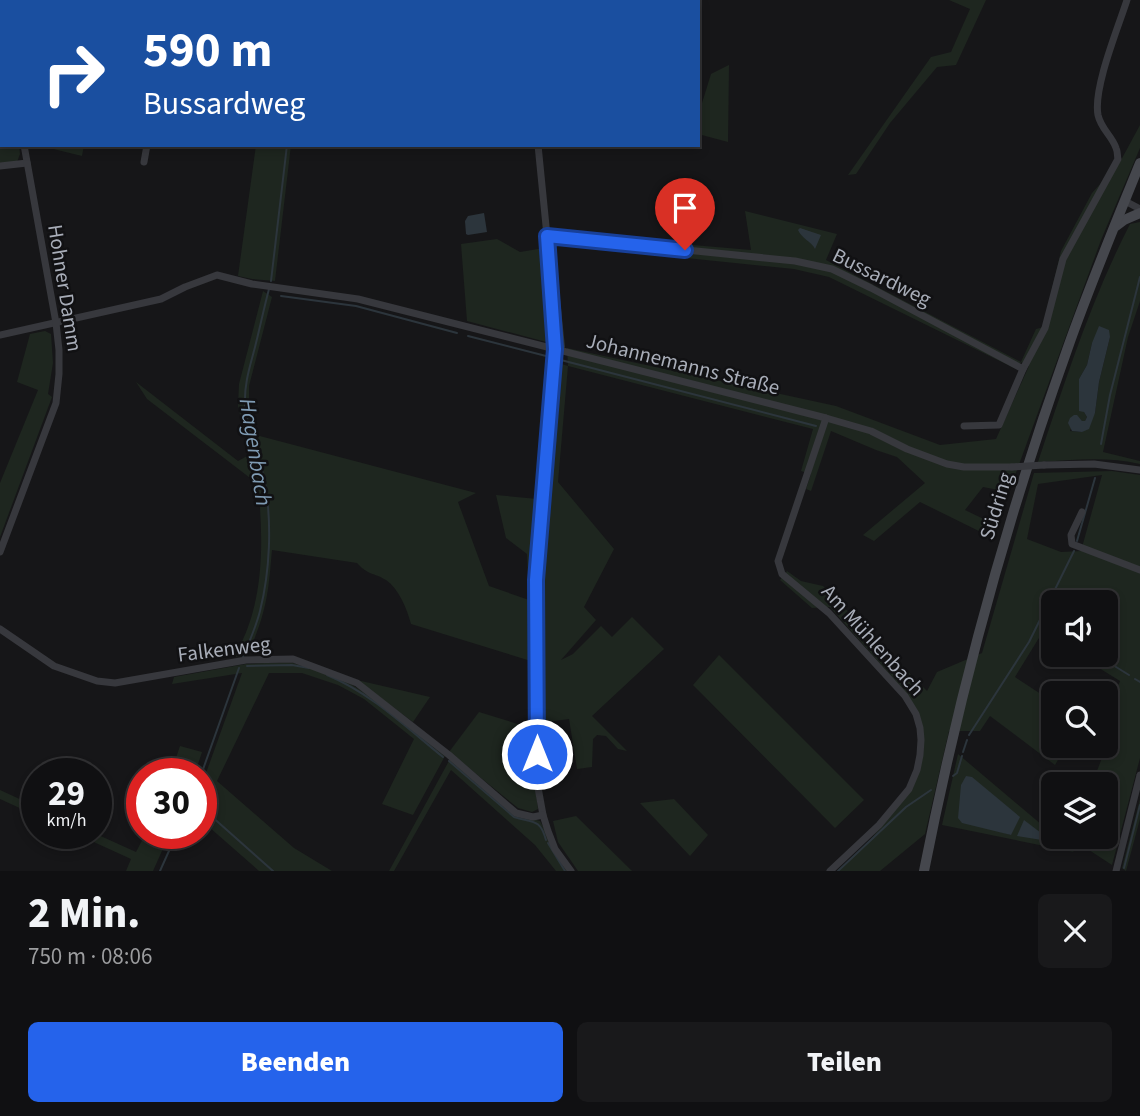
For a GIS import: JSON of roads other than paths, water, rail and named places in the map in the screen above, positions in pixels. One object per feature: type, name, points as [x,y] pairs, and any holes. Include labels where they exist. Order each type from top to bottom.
[{"type":"main road","name":"Südring","points":[[924,871],[953,734],[997,566],[1067,349],[1140,163]]},
{"type":"main road","points":[[1115,226],[1140,211]]},
{"type":"street","points":[[964,426],[999,425],[1045,327],[1063,260],[1118,159],[1116,148],[1102,127],[1097,101],[1127,0]]},
{"type":"street","name":"Hohner Damm","points":[[0,552],[56,403],[59,374],[56,323],[24,147]]},
{"type":"street","points":[[144,162],[147,147]]},
{"type":"street","points":[[538,147],[555,349],[536,580],[537,782],[543,815],[555,849],[571,871]]},
{"type":"street","points":[[0,166],[27,163]]},
{"type":"street","points":[[1125,201],[1140,211]]},
{"type":"street","name":"Bussardweg","points":[[547,236],[795,261],[832,269],[1023,369]]},
{"type":"street","name":"Johannemanns Straße","points":[[0,335],[161,299],[217,275],[252,284],[358,299],[826,418],[871,431],[907,449],[947,464],[964,467],[1094,464],[1140,470]]},
{"type":"street","name":"Am Mühlenbach","points":[[826,418],[778,561],[782,574],[829,612],[905,696],[916,715],[921,740],[917,770],[909,789],[879,825],[830,871]]},
{"type":"street","points":[[1082,512],[1071,535],[1072,544],[1140,570]]},
{"type":"street","name":"Falkenweg","points":[[0,629],[54,666],[97,681],[115,683],[246,660],[293,659],[357,683],[449,755],[516,813],[533,817],[543,815]]},
{"type":"street","points":[[1115,871],[1140,775]]},
{"type":"waterway","name":"Hagenbach","points":[[271,281],[287,147]]},
{"type":"waterway","points":[[553,240],[564,347]]},
{"type":"waterway","points":[[1101,444],[1110,395],[1140,277]]},
{"type":"waterway","name":"Hagenbach","points":[[243,657],[260,611],[268,564],[267,499],[263,473],[248,424],[245,397],[269,289]]},
{"type":"waterway","points":[[281,296],[356,306],[457,333]]},
{"type":"waterway","points":[[468,336],[550,357]]},
{"type":"waterway","points":[[557,359],[816,426]]},
{"type":"waterway","points":[[542,599],[560,360]]},
{"type":"waterway","points":[[1077,541],[1095,478]]},
{"type":"waterway","points":[[969,735],[1029,642],[1074,551]]},
{"type":"waterway","points":[[247,666],[292,665],[309,668]]},
{"type":"waterway","points":[[1116,667],[1129,675]]},
{"type":"waterway","name":"Hagenbach","points":[[207,758],[239,668]]},
{"type":"waterway","points":[[327,675],[374,701],[443,757]]},
{"type":"waterway","points":[[1135,679],[1140,682]]},
{"type":"waterway","points":[[963,752],[967,740]]},
{"type":"waterway","points":[[953,776],[957,773],[962,756]]},
{"type":"waterway","points":[[449,761],[514,817],[538,825],[546,840]]},
{"type":"waterway","points":[[838,871],[906,807],[931,790]]},
{"type":"waterway","points":[[1124,868],[1140,805]]},
{"type":"waterway","points":[[217,821],[273,871]]},
{"type":"waterway","points":[[548,843],[565,871]]},
{"type":"waterway","name":"Hagenbach","points":[[160,871],[170,849]]}]
